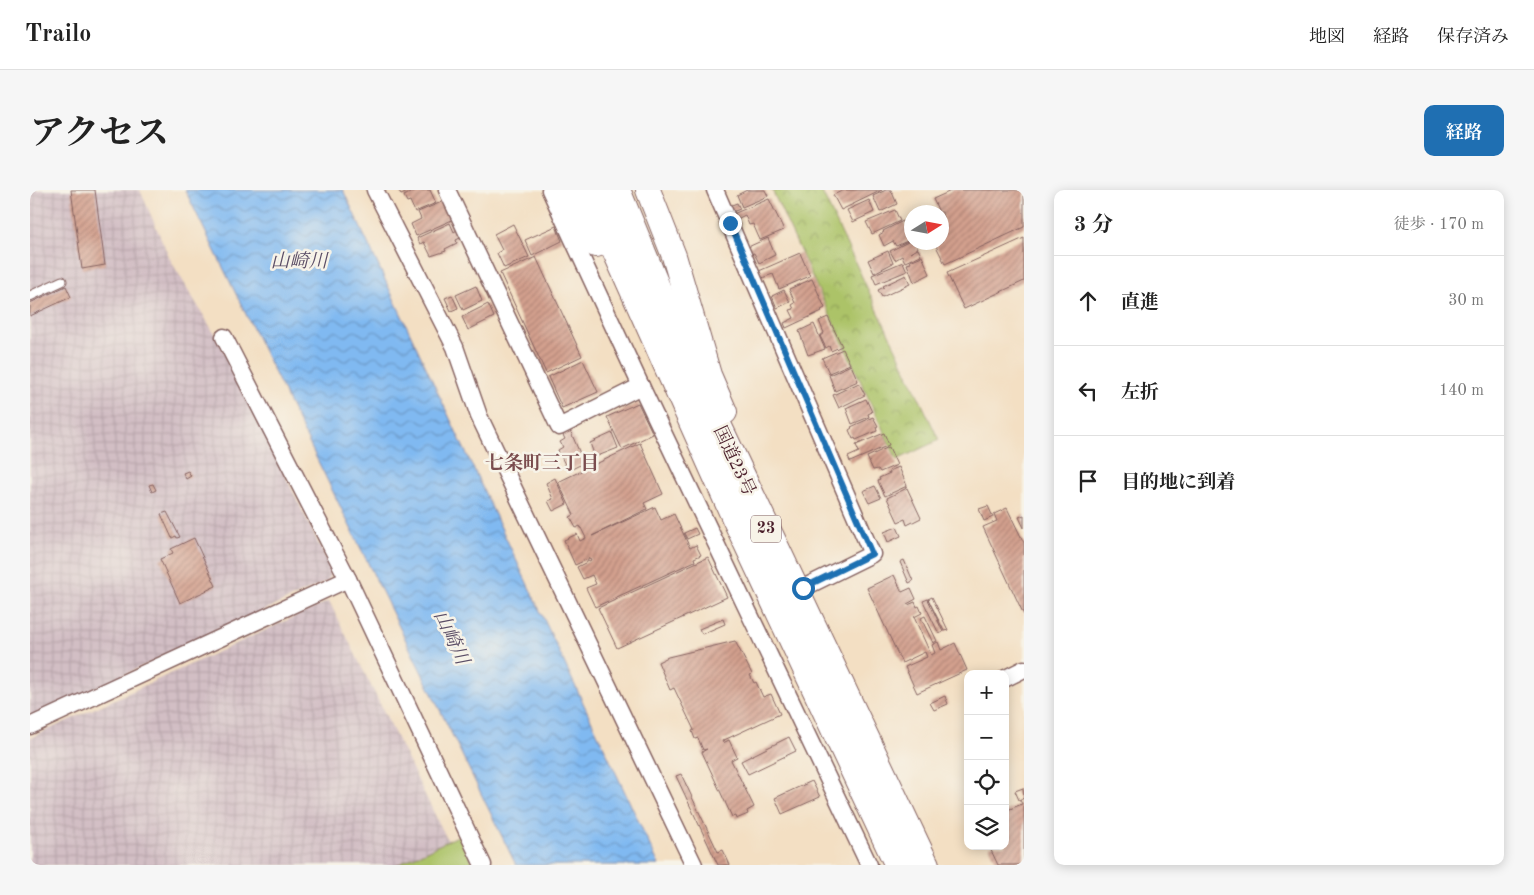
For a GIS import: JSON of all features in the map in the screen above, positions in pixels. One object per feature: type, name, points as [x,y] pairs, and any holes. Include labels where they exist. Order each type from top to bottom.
[{"type":"highway","points":[[571,190],[618,290],[646,318]]},
{"type":"highway","name":"国道23号","points":[[594,190],[609,234],[736,518],[899,865]]},
{"type":"highway","name":"国道23号","points":[[616,190],[682,352],[924,865]]},
{"type":"highway","points":[[630,190],[682,352]]},
{"type":"street","points":[[375,190],[455,348],[479,416],[694,865]]},
{"type":"street","points":[[447,190],[559,427],[641,386]]},
{"type":"street","points":[[550,190],[869,865]]},
{"type":"street","points":[[648,190],[674,256],[709,375],[803,588],[931,865]]},
{"type":"street","points":[[715,190],[872,554],[803,588]]},
{"type":"street","points":[[224,338],[348,579],[483,865]]},
{"type":"street","points":[[30,726],[348,579]]},
{"type":"street","points":[[1009,676],[1024,669]]},
{"type":"lane","points":[[30,296],[62,281]]},
{"type":"shaded area","points":[[30,190],[140,190],[171,261],[220,343],[331,569],[328,581],[30,718]]},
{"type":"shaded area","points":[[329,601],[448,841],[397,865],[30,865],[30,738]]},
{"type":"green space","points":[[772,190],[821,190],[939,440],[897,460]]},
{"type":"green space","points":[[460,835],[474,865],[397,865]]},
{"type":"water","name":"山崎川","points":[[185,190],[343,190],[659,865],[516,865]]},
{"type":"building","points":[[71,190],[95,190],[105,265],[82,269]]},
{"type":"building","points":[[399,190],[412,190],[401,195]]},
{"type":"building","points":[[416,190],[430,190],[436,203],[415,212],[410,201],[407,202],[404,196]]},
{"type":"building","points":[[747,190],[765,190],[768,196],[742,207],[737,195]]},
{"type":"building","points":[[844,190],[882,190],[841,210],[833,195]]},
{"type":"building","points":[[886,190],[891,190],[897,204],[880,212],[873,196]]},
{"type":"building","points":[[953,190],[1024,190],[1024,227],[945,264],[938,250],[949,250],[949,205],[936,205],[933,199]]},
{"type":"building","points":[[769,199],[784,230],[760,240],[753,224],[749,225],[745,215],[735,220],[733,214]]},
{"type":"building","points":[[869,200],[874,212],[853,222],[847,210]]},
{"type":"building","points":[[444,201],[452,220],[416,236],[411,224],[421,219],[418,212]]},
{"type":"building","points":[[737,203],[740,209],[732,212],[729,206]]},
{"type":"building","points":[[895,210],[900,221],[872,234],[866,222]]},
{"type":"building","points":[[903,221],[904,242],[896,246],[893,241],[884,246],[879,235]]},
{"type":"building","points":[[450,223],[454,232],[457,230],[460,238],[456,240],[457,243],[445,249],[446,251],[431,256],[424,242],[420,244],[417,238]]},
{"type":"building","points":[[513,224],[529,257],[504,268],[497,253],[502,250],[494,234]]},
{"type":"building","points":[[556,226],[562,241],[532,256],[525,240]]},
{"type":"building","points":[[768,238],[775,255],[759,263],[754,253],[751,254],[748,247]]},
{"type":"building","points":[[1024,238],[1024,281],[964,309],[947,273]]},
{"type":"building","points":[[904,244],[904,250],[915,250],[910,253],[918,250],[921,255],[905,262],[902,256],[895,260],[890,251]]},
{"type":"building","points":[[888,251],[893,263],[874,273],[868,260]]},
{"type":"building","points":[[800,253],[810,276],[779,289],[773,274],[762,278],[759,271]]},
{"type":"building","points":[[922,256],[930,274],[914,282],[907,264]]},
{"type":"building","points":[[536,257],[582,356],[546,373],[500,273]]},
{"type":"building","points":[[903,262],[907,271],[876,284],[872,275]]},
{"type":"building","points":[[906,275],[910,284],[882,297],[878,290]]},
{"type":"building","points":[[812,279],[825,308],[786,328],[784,323],[794,318],[790,310],[794,309],[792,305],[795,303],[789,289]]},
{"type":"building","points":[[66,286],[71,297],[30,316],[30,303]]},
{"type":"building","points":[[476,286],[482,301],[463,310],[456,295]]},
{"type":"building","points":[[784,290],[790,302],[777,308],[772,296]]},
{"type":"building","points":[[452,295],[458,308],[451,311],[445,298]]},
{"type":"building","points":[[488,304],[494,317],[468,330],[462,317]]},
{"type":"building","points":[[828,317],[842,346],[831,351],[829,346],[826,348],[820,336],[824,333],[819,321]]},
{"type":"building","points":[[814,324],[825,349],[808,355],[799,331]]},
{"type":"building","points":[[843,349],[850,364],[829,373],[822,358]]},
{"type":"building","points":[[583,360],[598,392],[562,408],[548,377]]},
{"type":"building","points":[[851,365],[858,381],[835,391],[829,375]]},
{"type":"building","points":[[859,383],[865,395],[839,408],[833,395]]},
{"type":"building","points":[[866,399],[872,412],[868,414],[869,417],[852,424],[846,408]]},
{"type":"building","points":[[638,403],[653,434],[622,449],[607,417]]},
{"type":"building","points":[[873,417],[878,426],[876,427],[877,431],[856,440],[855,438],[853,439],[849,430],[851,427]]},
{"type":"building","points":[[570,430],[584,463],[568,471],[558,450],[563,447],[560,442],[565,439],[562,433]]},
{"type":"building","points":[[612,433],[618,448],[595,457],[590,443]]},
{"type":"building","points":[[884,433],[889,445],[850,462],[848,457],[859,452],[856,445]]},
{"type":"building","points":[[640,443],[663,494],[644,503],[647,509],[592,536],[655,507],[661,520],[674,514],[690,548],[696,545],[701,555],[694,558],[695,561],[595,607],[586,588],[596,584],[592,575],[583,579],[577,567],[591,560],[590,558],[575,565],[564,540],[577,534],[580,541],[586,538],[580,526],[576,528],[570,517],[574,515],[558,482]]},
{"type":"building","points":[[889,447],[897,465],[880,472],[878,469],[873,470],[867,457]]},
{"type":"building","points":[[899,467],[907,486],[885,496],[878,481],[880,480],[879,478]]},
{"type":"building","points":[[188,471],[191,476],[186,479],[183,473]]},
{"type":"building","points":[[555,478],[567,504],[553,511],[548,501],[553,499],[546,483]]},
{"type":"building","points":[[153,484],[156,490],[152,492],[149,485]]},
{"type":"building","points":[[875,486],[881,498],[869,503],[863,491]]},
{"type":"building","points":[[907,488],[921,518],[907,525],[905,519],[898,522],[887,498]]},
{"type":"building","points":[[988,506],[993,517],[984,521],[979,509]]},
{"type":"building","points":[[1007,508],[1024,543],[1024,615],[983,527],[997,521],[994,514]]},
{"type":"building","points":[[167,512],[180,537],[172,538],[161,514]]},
{"type":"building","points":[[1024,515],[1024,528],[1019,517]]},
{"type":"building","points":[[897,527],[901,536],[888,542],[884,532]]},
{"type":"building","points":[[695,528],[698,534],[687,539],[684,533]]},
{"type":"building","points":[[194,538],[216,586],[180,603],[160,559],[173,553],[171,549]]},
{"type":"building","points":[[708,557],[727,597],[617,648],[598,608]]},
{"type":"building","points":[[904,560],[913,581],[909,583],[900,562]]},
{"type":"building","points":[[894,575],[902,592],[911,588],[916,599],[907,604],[915,602],[917,607],[919,606],[922,613],[914,617],[931,655],[935,653],[932,645],[938,642],[941,650],[955,643],[967,670],[917,693],[905,667],[927,657],[925,652],[902,663],[867,588]]},
{"type":"building","points":[[932,597],[948,630],[944,631],[928,599]]},
{"type":"building","points":[[928,599],[943,632],[939,634],[923,601]]},
{"type":"building","points":[[925,616],[937,641],[933,643],[921,618]]},
{"type":"building","points":[[723,619],[725,624],[702,634],[699,629]]},
{"type":"building","points":[[735,641],[752,674],[750,675],[754,683],[756,682],[763,697],[771,694],[780,714],[722,741],[723,743],[729,740],[737,757],[731,760],[754,807],[747,811],[748,814],[736,819],[735,816],[732,817],[702,752],[707,749],[703,750],[698,738],[695,739],[692,731],[694,730],[674,688],[670,690],[658,662],[668,657]]},
{"type":"building","points":[[945,696],[948,704],[934,710],[930,703]]},
{"type":"building","points":[[789,737],[796,751],[748,774],[741,761]]},
{"type":"building","points":[[681,774],[718,852],[723,850],[730,865],[718,865],[676,776]]},
{"type":"building","points":[[812,781],[820,797],[782,814],[775,798]]},
{"type":"building","points":[[1023,788],[1024,797],[1019,800],[1015,791]]},
{"type":"building","points":[[1024,798],[1024,865],[998,865],[991,850],[1009,850],[1009,809],[1022,804],[1020,800]]},
{"type":"district","name":"七条町三丁目","points":[[542,464]]},
{"type":"route","points":[[730,223],[872,554],[803,588]]}]
